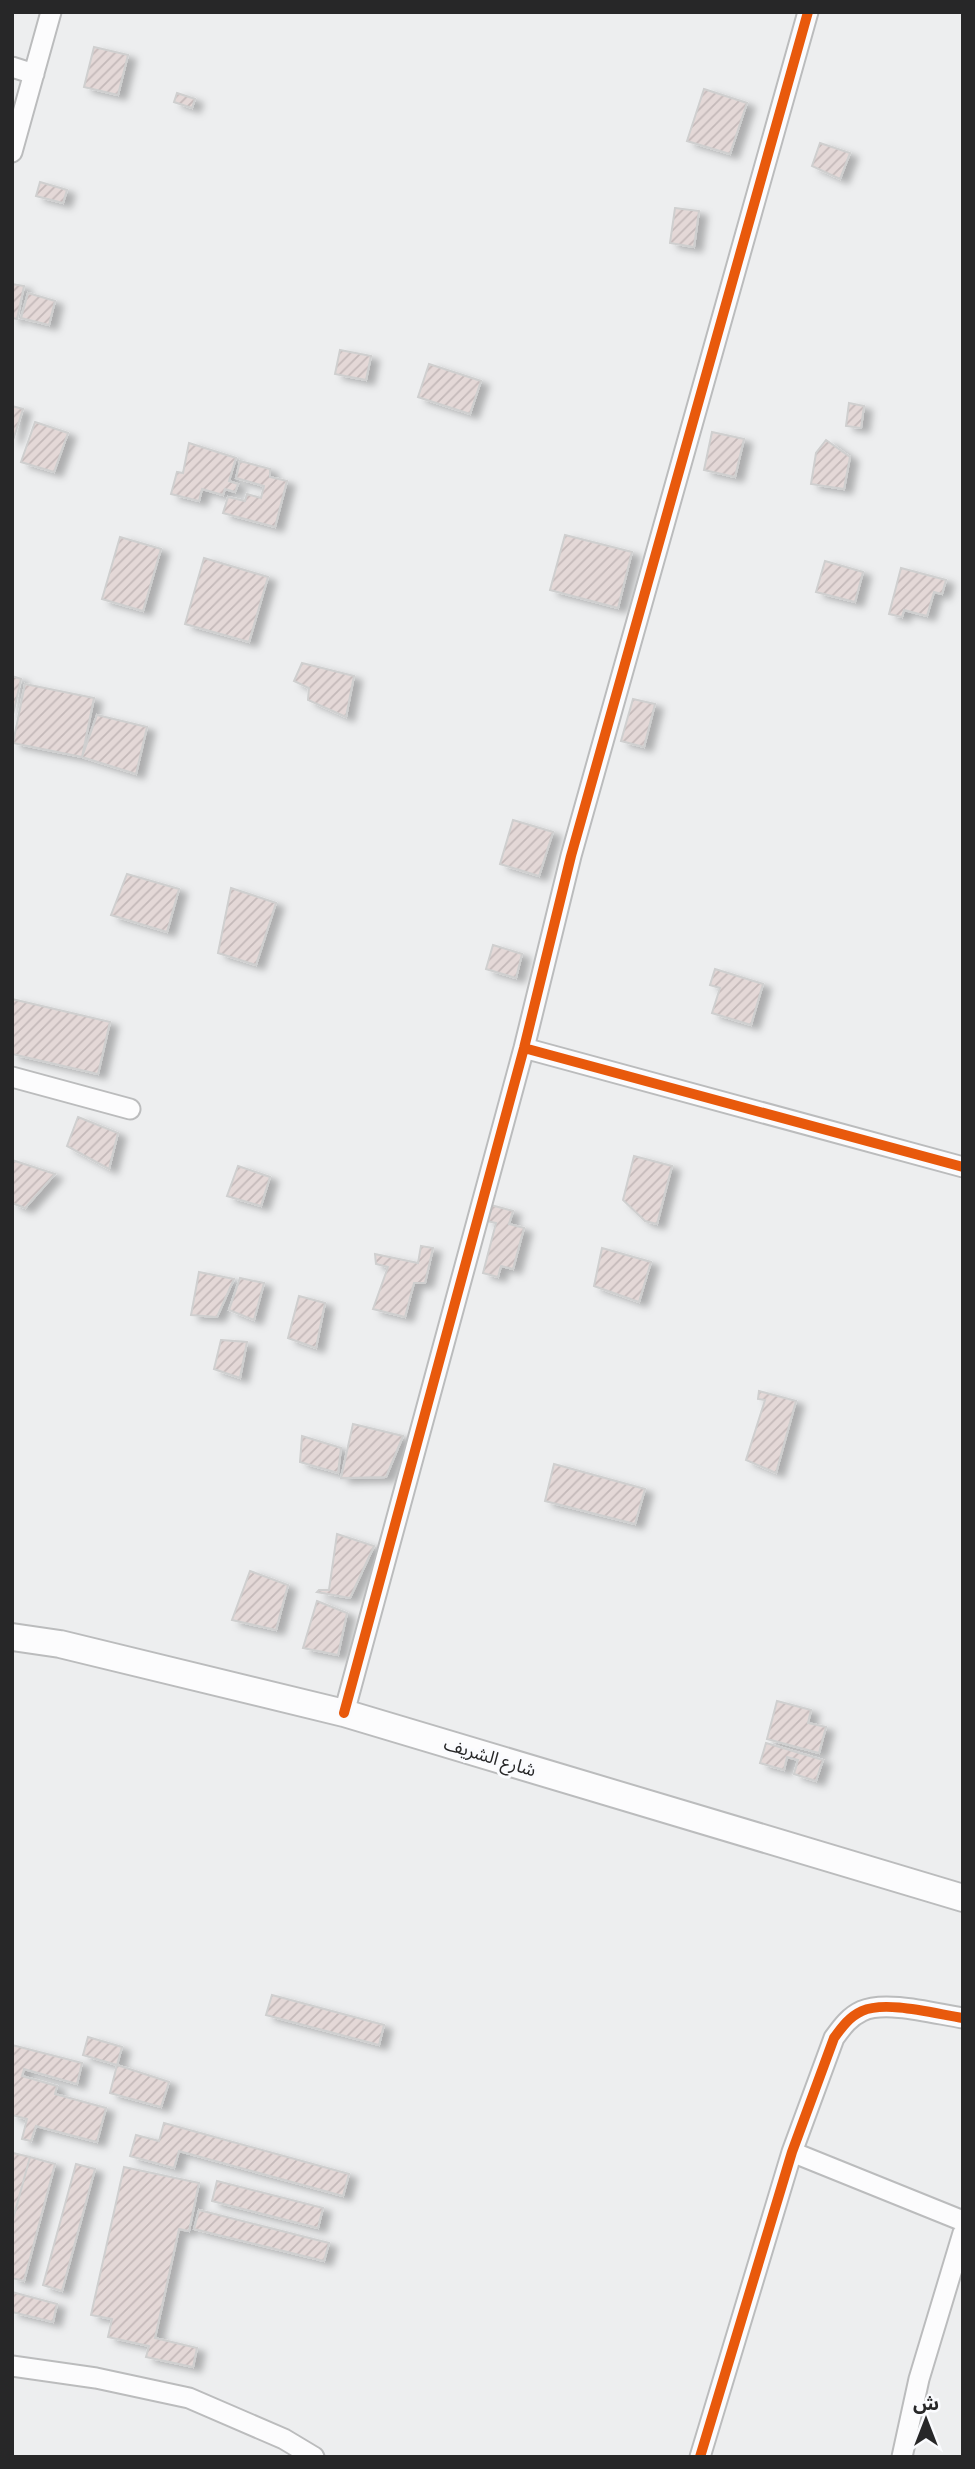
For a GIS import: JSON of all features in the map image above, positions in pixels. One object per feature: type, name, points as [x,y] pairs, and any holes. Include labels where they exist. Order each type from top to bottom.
[{"type":"main road","name":"شارع الشريف","points":[[12,1637],[60,1644],[344,1713],[963,1898]]},
{"type":"street","points":[[12,152],[51,12]]},
{"type":"street","points":[[344,1713],[524,1048],[571,856],[808,12]]},
{"type":"street","points":[[12,67],[34,74]]},
{"type":"street","points":[[524,1048],[963,1167]]},
{"type":"street","points":[[12,1077],[130,1109]]},
{"type":"street","points":[[700,2457],[792,2152],[834,2038],[845,2022],[864,2010],[886,2007],[963,2018]]},
{"type":"street","points":[[792,2152],[963,2221]]},
{"type":"street","points":[[902,2457],[919,2379],[963,2232]]},
{"type":"street","points":[[12,2366],[96,2378],[189,2398],[284,2439],[314,2457]]},
{"type":"building","points":[[94,47],[128,55],[118,95],[84,87]]},
{"type":"building","points":[[704,89],[747,103],[730,154],[687,141]]},
{"type":"building","points":[[177,93],[195,99],[192,108],[174,102]]},
{"type":"building","points":[[820,143],[850,153],[840,179],[812,166]]},
{"type":"building","points":[[40,182],[67,190],[63,203],[36,196]]},
{"type":"building","points":[[675,208],[699,211],[694,247],[670,243]]},
{"type":"building","points":[[12,284],[24,286],[17,319],[12,318]]},
{"type":"building","points":[[28,293],[55,301],[49,325],[21,318]]},
{"type":"building","points":[[340,350],[371,356],[366,380],[335,374]]},
{"type":"building","points":[[429,364],[481,381],[470,414],[418,397]]},
{"type":"building","points":[[849,403],[864,406],[861,428],[846,426]]},
{"type":"building","points":[[12,406],[23,409],[13,440],[12,440]]},
{"type":"building","points":[[35,422],[68,433],[54,472],[21,462]]},
{"type":"building","points":[[712,432],[744,439],[735,477],[704,470]]},
{"type":"building","points":[[826,440],[850,457],[844,489],[811,484],[816,453]]},
{"type":"building","points":[[189,443],[236,458],[229,481],[238,484],[235,492],[225,489],[223,495],[202,489],[199,501],[171,494],[177,472],[183,473]]},
{"type":"building","points":[[240,461],[270,469],[270,477],[287,481],[275,527],[223,513],[228,497],[245,501],[247,494],[261,498],[264,486],[236,478]]},
{"type":"building","points":[[565,535],[632,552],[618,608],[550,590]]},
{"type":"building","points":[[120,537],[161,549],[143,611],[102,599]]},
{"type":"building","points":[[204,558],[268,577],[249,642],[185,624]]},
{"type":"building","points":[[825,561],[863,572],[855,602],[816,592]]},
{"type":"building","points":[[901,568],[946,580],[942,594],[934,592],[927,616],[904,610],[902,617],[889,614]]},
{"type":"building","points":[[302,663],[354,676],[346,717],[308,700],[309,688],[294,681]]},
{"type":"building","points":[[12,676],[21,679],[12,719]]},
{"type":"building","points":[[25,684],[94,698],[82,757],[13,743]]},
{"type":"building","points":[[633,699],[655,704],[644,747],[621,741]]},
{"type":"building","points":[[97,715],[147,727],[136,774],[82,757]]},
{"type":"building","points":[[513,820],[553,832],[539,876],[500,864]]},
{"type":"building","points":[[127,874],[179,889],[167,932],[111,915]]},
{"type":"building","points":[[231,888],[276,903],[256,965],[218,953]]},
{"type":"building","points":[[493,945],[522,954],[516,978],[486,969]]},
{"type":"building","points":[[715,969],[763,984],[751,1025],[712,1013],[720,988],[710,985]]},
{"type":"building","points":[[12,999],[110,1022],[98,1074],[12,1054]]},
{"type":"building","points":[[78,1117],[118,1133],[109,1169],[67,1146]]},
{"type":"building","points":[[634,1156],[672,1166],[657,1224],[645,1221],[623,1200]]},
{"type":"building","points":[[12,1160],[55,1174],[25,1208],[12,1203]]},
{"type":"building","points":[[238,1166],[270,1177],[261,1206],[227,1196]]},
{"type":"building","points":[[491,1205],[513,1211],[509,1224],[524,1228],[513,1269],[501,1266],[498,1277],[483,1273],[496,1223],[487,1221]]},
{"type":"building","points":[[421,1246],[433,1248],[425,1283],[414,1283],[405,1317],[373,1309],[388,1267],[376,1264],[375,1254],[418,1263]]},
{"type":"building","points":[[602,1248],[651,1262],[639,1302],[594,1286]]},
{"type":"building","points":[[199,1272],[234,1279],[217,1317],[191,1315]]},
{"type":"building","points":[[240,1278],[264,1283],[254,1320],[229,1310]]},
{"type":"building","points":[[299,1296],[325,1303],[316,1348],[288,1338]]},
{"type":"building","points":[[221,1340],[247,1342],[240,1378],[214,1369]]},
{"type":"building","points":[[759,1391],[796,1401],[776,1473],[746,1460],[765,1400],[758,1399]]},
{"type":"building","points":[[353,1424],[403,1436],[386,1477],[341,1478]]},
{"type":"building","points":[[302,1436],[341,1448],[338,1473],[300,1462]]},
{"type":"building","points":[[554,1464],[645,1489],[635,1524],[545,1501]]},
{"type":"building","points":[[337,1534],[374,1546],[350,1598],[317,1592],[329,1590]]},
{"type":"building","points":[[250,1571],[288,1585],[276,1630],[232,1620]]},
{"type":"building","points":[[317,1601],[347,1613],[338,1655],[303,1648]]},
{"type":"building","points":[[777,1701],[811,1710],[808,1723],[826,1727],[819,1753],[767,1739]]},
{"type":"building","points":[[766,1743],[823,1760],[816,1781],[794,1774],[798,1760],[787,1757],[784,1770],[760,1763]]},
{"type":"building","points":[[272,1995],[384,2025],[379,2045],[266,2015]]},
{"type":"building","points":[[88,2037],[122,2047],[117,2065],[83,2055]]},
{"type":"building","points":[[12,2045],[82,2063],[77,2084],[24,2069],[22,2076],[57,2086],[55,2094],[106,2108],[97,2142],[36,2126],[31,2141],[22,2139],[27,2119],[12,2115]]},
{"type":"building","points":[[117,2065],[169,2082],[161,2107],[110,2093]]},
{"type":"building","points":[[164,2123],[349,2174],[343,2196],[179,2151],[174,2168],[130,2156],[136,2135],[159,2141]]},
{"type":"building","points":[[13,2153],[30,2157],[12,2223],[12,2158]]},
{"type":"building","points":[[30,2157],[55,2164],[24,2281],[12,2278],[12,2223]]},
{"type":"building","points":[[76,2164],[95,2169],[62,2291],[43,2285]]},
{"type":"building","points":[[124,2167],[199,2183],[189,2231],[179,2229],[155,2338],[197,2348],[193,2367],[146,2357],[149,2346],[108,2337],[112,2319],[91,2315]]},
{"type":"building","points":[[217,2181],[323,2208],[318,2228],[212,2201]]},
{"type":"building","points":[[199,2210],[329,2243],[324,2261],[194,2229]]},
{"type":"building","points":[[12,2292],[57,2304],[53,2322],[12,2312]]},
{"type":"cycle path","points":[[344,1713],[524,1048],[571,856],[808,12]]},
{"type":"cycle path","points":[[524,1048],[963,1167]]},
{"type":"cycle path","points":[[700,2457],[792,2152],[834,2038],[853,2016],[872,2008],[897,2007],[963,2018]]}]
